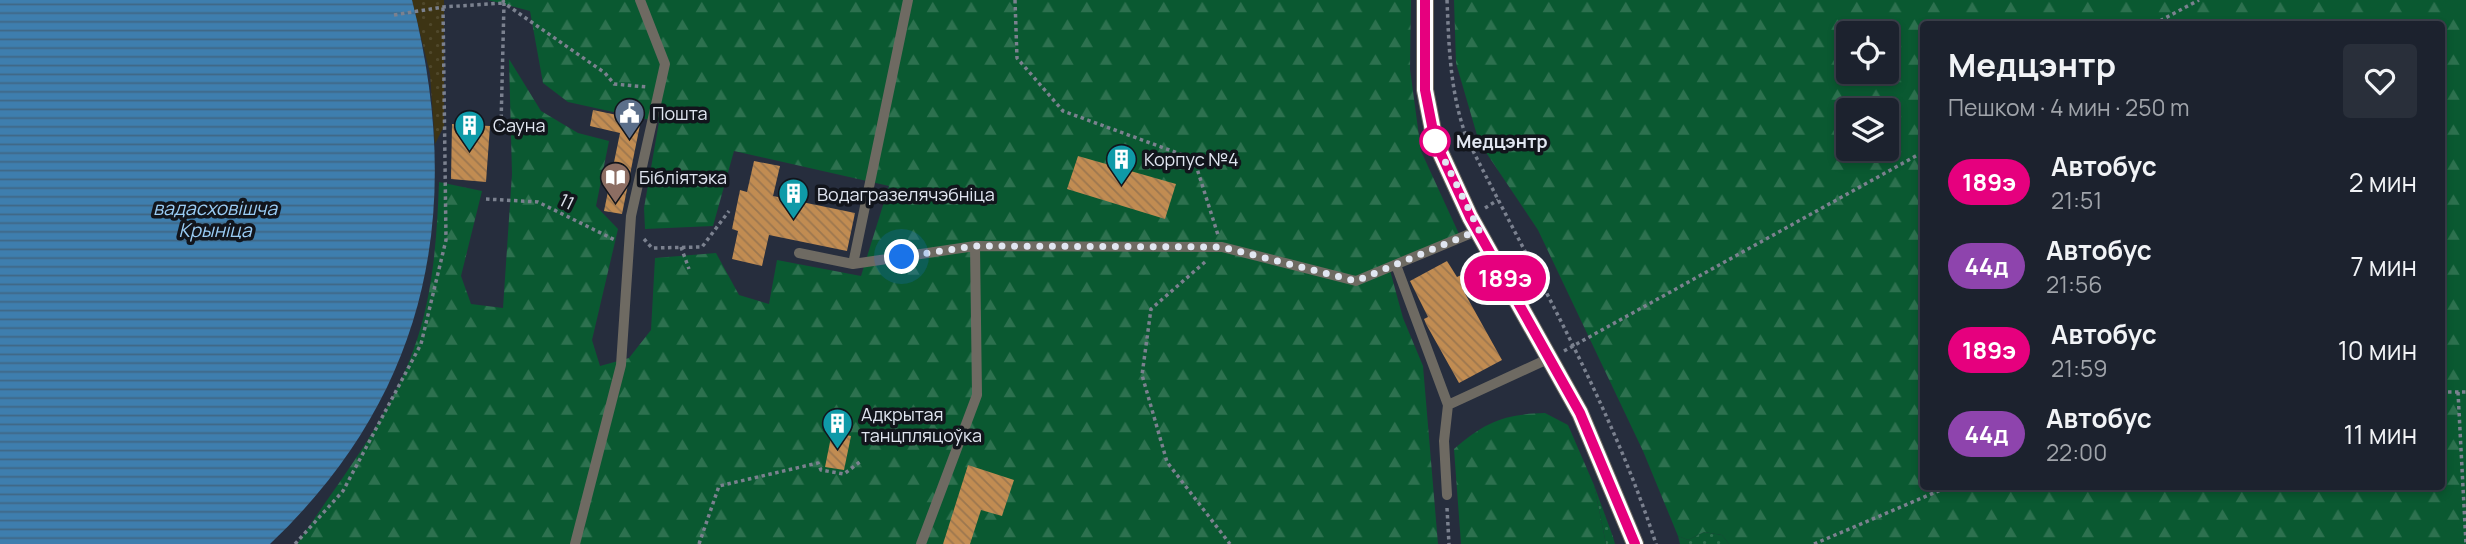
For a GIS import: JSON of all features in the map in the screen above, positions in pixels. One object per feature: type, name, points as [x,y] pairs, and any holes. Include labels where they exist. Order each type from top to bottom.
[{"type":"street","points":[[1425,0],[1425,90],[1435,141],[1479,230],[1580,413],[1635,544]]},
{"type":"lane","points":[[575,544],[621,365],[631,224],[665,64],[640,0]]},
{"type":"lane","points":[[853,264],[908,0]]},
{"type":"lane","points":[[799,253],[853,264],[975,246],[1222,247],[1356,281],[1479,230]]},
{"type":"lane","points":[[921,544],[977,396],[975,246]]},
{"type":"lane","points":[[1396,265],[1448,405],[1444,441],[1447,495]]},
{"type":"lane","points":[[1448,405],[1550,358]]},
{"type":"path","points":[[1447,0],[1450,74],[1456,110],[1473,151],[1573,346],[1634,476],[1656,544]]},
{"type":"path","points":[[2160,21],[2199,0]]},
{"type":"path","points":[[394,15],[504,1],[605,74],[614,84],[659,91]]},
{"type":"path","points":[[501,125],[504,1]]},
{"type":"path","points":[[295,544],[343,491],[421,344],[446,240],[443,7]]},
{"type":"path","points":[[1550,358],[1920,154]]},
{"type":"path","name":"11","points":[[486,199],[538,202],[629,247]]},
{"type":"path","points":[[631,224],[652,248],[702,247],[729,211]]},
{"type":"path","points":[[681,247],[689,269]]},
{"type":"path","points":[[2445,392],[2466,392]]},
{"type":"path","points":[[2458,392],[2466,544]]},
{"type":"path","points":[[699,544],[719,486],[818,463],[821,470],[844,474],[861,461]]},
{"type":"path","points":[[1814,544],[1941,490]]},
{"type":"path","points":[[1447,495],[1449,544]]},
{"type":"green space","points":[[488,0],[1411,0],[1410,69],[1421,151],[1459,234],[1388,263],[1403,318],[1423,366],[1438,544],[297,544],[376,426],[413,351],[429,289],[439,182],[482,191],[461,276],[471,304],[503,308],[512,174],[509,59],[541,111],[578,133],[609,141],[596,206],[618,229],[592,340],[600,366],[629,358],[651,330],[655,258],[716,253],[739,295],[769,304],[777,260],[861,276],[889,186],[734,151],[713,226],[645,229],[644,208],[659,122],[568,102],[543,83],[530,11]]},
{"type":"green space","points":[[1454,0],[2466,0],[2466,544],[1729,544],[1722,535],[1704,532],[1688,540],[1678,536],[1643,451],[1538,230],[1479,142],[1456,63]]},
{"type":"green space","points":[[1545,413],[1568,425],[1594,485],[1606,544],[1461,544],[1454,449],[1496,421],[1518,415]]},
{"type":"green space","points":[[1594,485],[1613,537],[1615,544],[1606,544]]},
{"type":"green space","points":[[1704,532],[1722,535],[1729,544],[1680,544],[1678,536],[1688,540]]},
{"type":"sand","points":[[412,0],[444,0],[444,126],[435,144],[430,74]]},
{"type":"water","name":"вадасховішча Крыніца","points":[[0,0],[412,0],[428,77],[435,152],[432,224],[420,294],[399,361],[367,425],[324,486],[270,544],[0,544]]},
{"type":"building","points":[[593,110],[641,120],[622,214],[604,211],[620,133],[590,126]]},
{"type":"building","name":"Сауна","points":[[452,124],[490,126],[486,182],[451,179]]},
{"type":"building","name":"Корпус №4","points":[[1078,156],[1176,184],[1165,219],[1067,189]]},
{"type":"building","name":"Водагразелячэбніца","points":[[754,161],[780,166],[773,196],[855,213],[847,251],[769,235],[762,266],[732,259],[738,231],[732,229],[740,190],[747,192]]},
{"type":"building","points":[[1447,261],[1457,277],[1484,264],[1490,275],[1463,290],[1502,360],[1459,383],[1426,324],[1424,319],[1428,317],[1410,281]]},
{"type":"building","name":"Адкрытая танцпляцоўка","points":[[832,432],[851,436],[844,470],[825,467]]},
{"type":"building","points":[[968,465],[1014,480],[1002,516],[981,510],[970,544],[943,544]]},
{"type":"bus line","name":"189э","points":[[1425,0],[1425,90],[1435,141],[1444,165],[1470,217],[1580,413],[1625,514],[1635,544]]},
{"type":"place","name":"Пошта","points":[[629,140]]},
{"type":"place","name":"Медцэнтр","points":[[1435,141]]},
{"type":"place","name":"Сауна","points":[[470,152]]},
{"type":"place","name":"Корпус №4","points":[[1121,186]]},
{"type":"place","name":"Бібліятэка","points":[[616,204]]},
{"type":"place","name":"Водагразелячэбніца","points":[[794,221]]},
{"type":"place","name":"Адкрытая танцпляцоўка","points":[[838,451]]},
{"type":"route","points":[[902,257],[975,246],[1222,247],[1356,281],[1479,230],[1444,165],[1435,141]]}]
